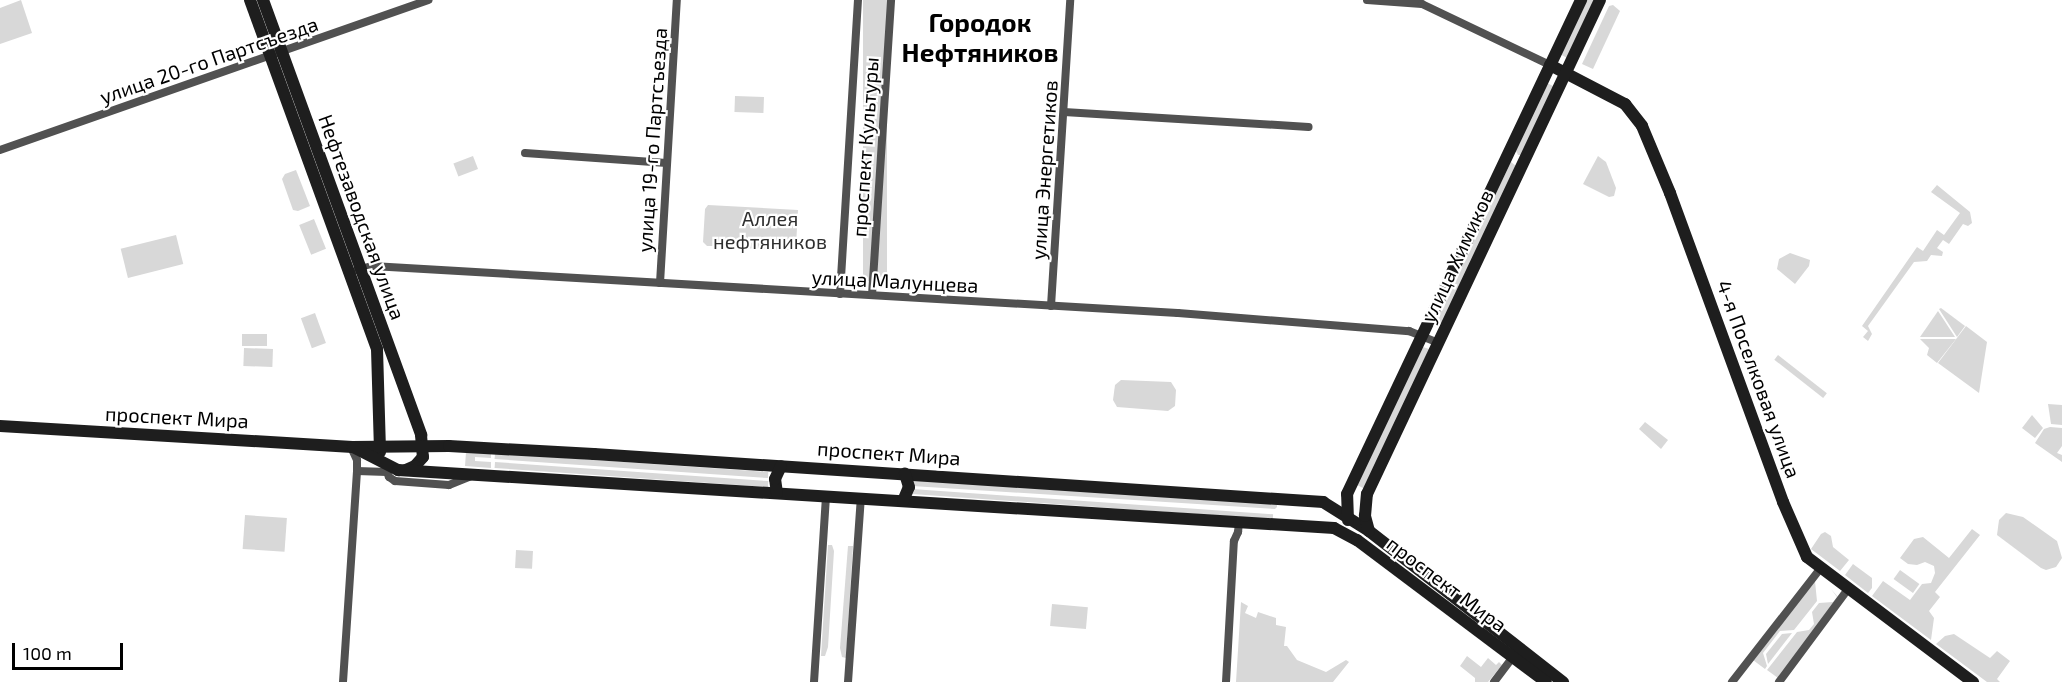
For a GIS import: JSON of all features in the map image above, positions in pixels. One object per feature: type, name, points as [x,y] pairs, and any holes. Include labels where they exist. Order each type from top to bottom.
[{"type":"main road","name":"Нефтезаводская улица","points":[[250,0],[275,52],[354,271],[424,447]]},
{"type":"main road","name":"Нефтезаводская улица","points":[[263,0],[275,52]]},
{"type":"main road","name":"улица Химиков","points":[[1357,540],[1347,514],[1347,494],[1581,0]]},
{"type":"main road","name":"улица Химиков","points":[[1365,500],[1600,0]]},
{"type":"main road","name":"4-я Поселковая улица","points":[[1550,64],[1625,104],[1642,126],[1670,193],[1783,502],[1805,553],[1820,569],[1972,682]]},
{"type":"main road","points":[[1506,155],[1522,163]]},
{"type":"main road","name":"Нефтезаводская улица","points":[[354,271],[376,349],[379,442],[386,468]]},
{"type":"main road","name":"проспект Мира","points":[[0,426],[358,448],[379,442],[424,447],[449,446],[1323,502],[1347,514],[1369,531],[1516,653],[1546,682]]},
{"type":"main road","points":[[448,472],[436,465],[434,455],[442,448],[449,446]]},
{"type":"main road","points":[[405,470],[421,461],[424,447]]},
{"type":"main road","name":"проспект Мира","points":[[358,448],[386,468],[405,470],[1341,530],[1516,653],[1563,682]]},
{"type":"main road","points":[[777,493],[775,479],[781,466]]},
{"type":"main road","points":[[903,501],[909,487],[905,474]]},
{"type":"main road","points":[[1323,502],[1347,494]]},
{"type":"main road","points":[[1322,527],[1347,514],[1365,500]]},
{"type":"main road","points":[[1365,500],[1369,531]]},
{"type":"street","name":"улица 20-го Партсъезда","points":[[0,150],[428,0]]},
{"type":"street","name":"улица 19-го Партсъезда","points":[[660,282],[677,0]]},
{"type":"street","name":"проспект Культуры","points":[[840,294],[858,0]]},
{"type":"street","name":"проспект Культуры","points":[[872,296],[891,0]]},
{"type":"street","name":"улица Энергетиков","points":[[1052,306],[1070,0]]},
{"type":"street","points":[[1367,0],[1422,2],[1550,64]]},
{"type":"street","points":[[1065,112],[1309,127]]},
{"type":"street","points":[[525,153],[667,163]]},
{"type":"street","name":"улица Малунцева","points":[[354,271],[372,266],[1297,321],[1409,331],[1438,343]]},
{"type":"street","points":[[343,682],[358,448]]},
{"type":"street","name":"проспект Мира","points":[[357,471],[386,468],[395,481],[449,485],[476,474]]},
{"type":"street","points":[[814,682],[826,496]]},
{"type":"street","points":[[849,682],[861,498]]},
{"type":"street","points":[[1226,682],[1234,541],[1239,522]]},
{"type":"street","points":[[1732,682],[1820,569]]},
{"type":"street","points":[[1779,682],[1848,590]]},
{"type":"street","points":[[1494,682],[1516,653]]},
{"type":"green space","points":[[21,0],[32,33],[0,44],[0,8]]},
{"type":"green space","points":[[863,0],[887,0],[887,281],[863,281]]},
{"type":"green space","points":[[1587,0],[1594,0],[1567,58],[1560,54]]},
{"type":"green space","points":[[1613,5],[1620,11],[1593,69],[1582,64],[1609,6]]},
{"type":"green space","points":[[1547,83],[1553,86],[1521,155],[1518,155],[1516,151]]},
{"type":"green space","points":[[735,96],[764,97],[763,113],[734,112]]},
{"type":"green space","points":[[473,156],[478,169],[458,177],[453,164]]},
{"type":"green space","points":[[1598,156],[1606,162],[1616,188],[1614,196],[1609,197],[1583,184]]},
{"type":"green space","points":[[1511,162],[1516,166],[1440,328],[1435,327],[1434,323]]},
{"type":"green space","points":[[296,170],[310,206],[298,211],[293,210],[282,179],[285,174]]},
{"type":"green space","points":[[1937,185],[1970,212],[1972,223],[1968,226],[1963,224],[1949,244],[1943,240],[1937,248],[1943,252],[1942,256],[1931,255],[1927,261],[1914,262],[1868,326],[1872,334],[1868,341],[1863,337],[1868,331],[1862,326],[1917,247],[1923,251],[1937,230],[1944,235],[1960,213],[1931,192]]},
{"type":"green space","name":"Аллея нефтяников","points":[[708,205],[798,210],[796,246],[789,250],[742,248],[739,244],[716,242],[713,246],[707,246],[703,242],[705,209]]},
{"type":"green space","points":[[314,219],[326,249],[311,255],[299,225]]},
{"type":"green space","points":[[176,235],[183,264],[128,278],[121,249]]},
{"type":"green space","points":[[1790,253],[1810,260],[1809,266],[1795,284],[1777,269],[1779,259]]},
{"type":"green space","points":[[1941,308],[1965,326],[1957,337],[1939,309]]},
{"type":"green space","points":[[1938,311],[1955,337],[1920,337]]},
{"type":"green space","points":[[315,313],[326,343],[312,348],[301,318]]},
{"type":"green space","points":[[1966,326],[1987,342],[1979,393],[1938,363]]},
{"type":"green space","points":[[242,334],[267,334],[267,346],[242,346]]},
{"type":"green space","points":[[1920,339],[1956,339],[1937,363],[1927,355],[1929,348]]},
{"type":"green space","points":[[1423,347],[1429,349],[1365,489],[1357,485]]},
{"type":"green space","points":[[244,348],[273,349],[272,367],[243,366]]},
{"type":"green space","points":[[1778,355],[1827,393],[1823,398],[1774,360]]},
{"type":"green space","points":[[1121,380],[1171,382],[1176,390],[1175,406],[1168,411],[1117,407],[1113,400],[1115,385]]},
{"type":"green space","points":[[2048,404],[2062,405],[2062,425],[2051,424]]},
{"type":"green space","points":[[2032,415],[2043,428],[2035,438],[2022,428]]},
{"type":"green space","points":[[1645,422],[1668,440],[1661,449],[1639,429]]},
{"type":"green space","points":[[2062,428],[2062,446],[2057,453],[2062,455],[2062,462],[2035,443],[2044,429]]},
{"type":"green space","points":[[466,452],[491,453],[491,458],[475,457],[475,461],[491,462],[491,468],[465,466]]},
{"type":"green space","points":[[495,453],[768,472],[768,478],[495,459]]},
{"type":"green space","points":[[495,462],[768,481],[768,487],[495,468]]},
{"type":"green space","points":[[910,478],[1277,502],[1277,507],[1275,509],[912,486]]},
{"type":"green space","points":[[912,489],[1273,514],[1273,519],[912,494]]},
{"type":"green space","points":[[2006,513],[2023,517],[2057,541],[2062,558],[2056,567],[2046,570],[2041,568],[1997,535],[1999,520]]},
{"type":"green space","points":[[245,515],[287,518],[285,552],[243,549]]},
{"type":"green space","points":[[1972,529],[1980,535],[1935,592],[1940,597],[1929,611],[1934,618],[1931,640],[1872,596],[1883,581],[1910,600],[1922,584],[1931,583],[1935,573],[1934,566],[1925,562],[1917,565],[1908,564],[1900,558],[1914,539],[1923,537],[1949,558]]},
{"type":"green space","points":[[1825,532],[1831,536],[1833,547],[1849,560],[1840,571],[1811,549],[1821,534]]},
{"type":"green space","points":[[828,545],[832,545],[834,551],[828,647],[825,656],[821,656]]},
{"type":"green space","points":[[848,546],[853,546],[846,658],[842,657],[840,648]]},
{"type":"green space","points":[[516,550],[533,551],[532,569],[515,568]]},
{"type":"green space","points":[[1853,564],[1872,578],[1872,588],[1868,593],[1845,575]]},
{"type":"green space","points":[[1900,570],[1919,584],[1913,593],[1894,579]]},
{"type":"green space","points":[[1815,581],[1817,601],[1794,630],[1780,631],[1763,653],[1767,666],[1765,669],[1753,660]]},
{"type":"green space","points":[[1831,589],[1838,597],[1778,678],[1767,670],[1797,632],[1809,630],[1814,624],[1812,612],[1819,603],[1833,602],[1837,597]]},
{"type":"green space","points":[[1241,602],[1248,606],[1245,613],[1256,618],[1258,612],[1276,618],[1276,625],[1286,627],[1284,646],[1287,646],[1297,660],[1326,672],[1346,660],[1349,662],[1333,682],[1236,682]]},
{"type":"green space","points":[[1052,604],[1088,607],[1086,629],[1050,626]]},
{"type":"green space","points":[[1792,633],[1768,664],[1766,654],[1782,634]]},
{"type":"green space","points":[[1954,634],[1990,658],[1997,651],[2010,661],[1997,679],[2000,682],[1987,682],[1936,644],[1945,636]]},
{"type":"green space","points":[[1467,656],[1481,667],[1488,658],[1496,665],[1499,662],[1502,665],[1488,682],[1475,682],[1475,678],[1460,666]]},
{"type":"district","name":"Городок Нефтяников","points":[[980,36]]}]
